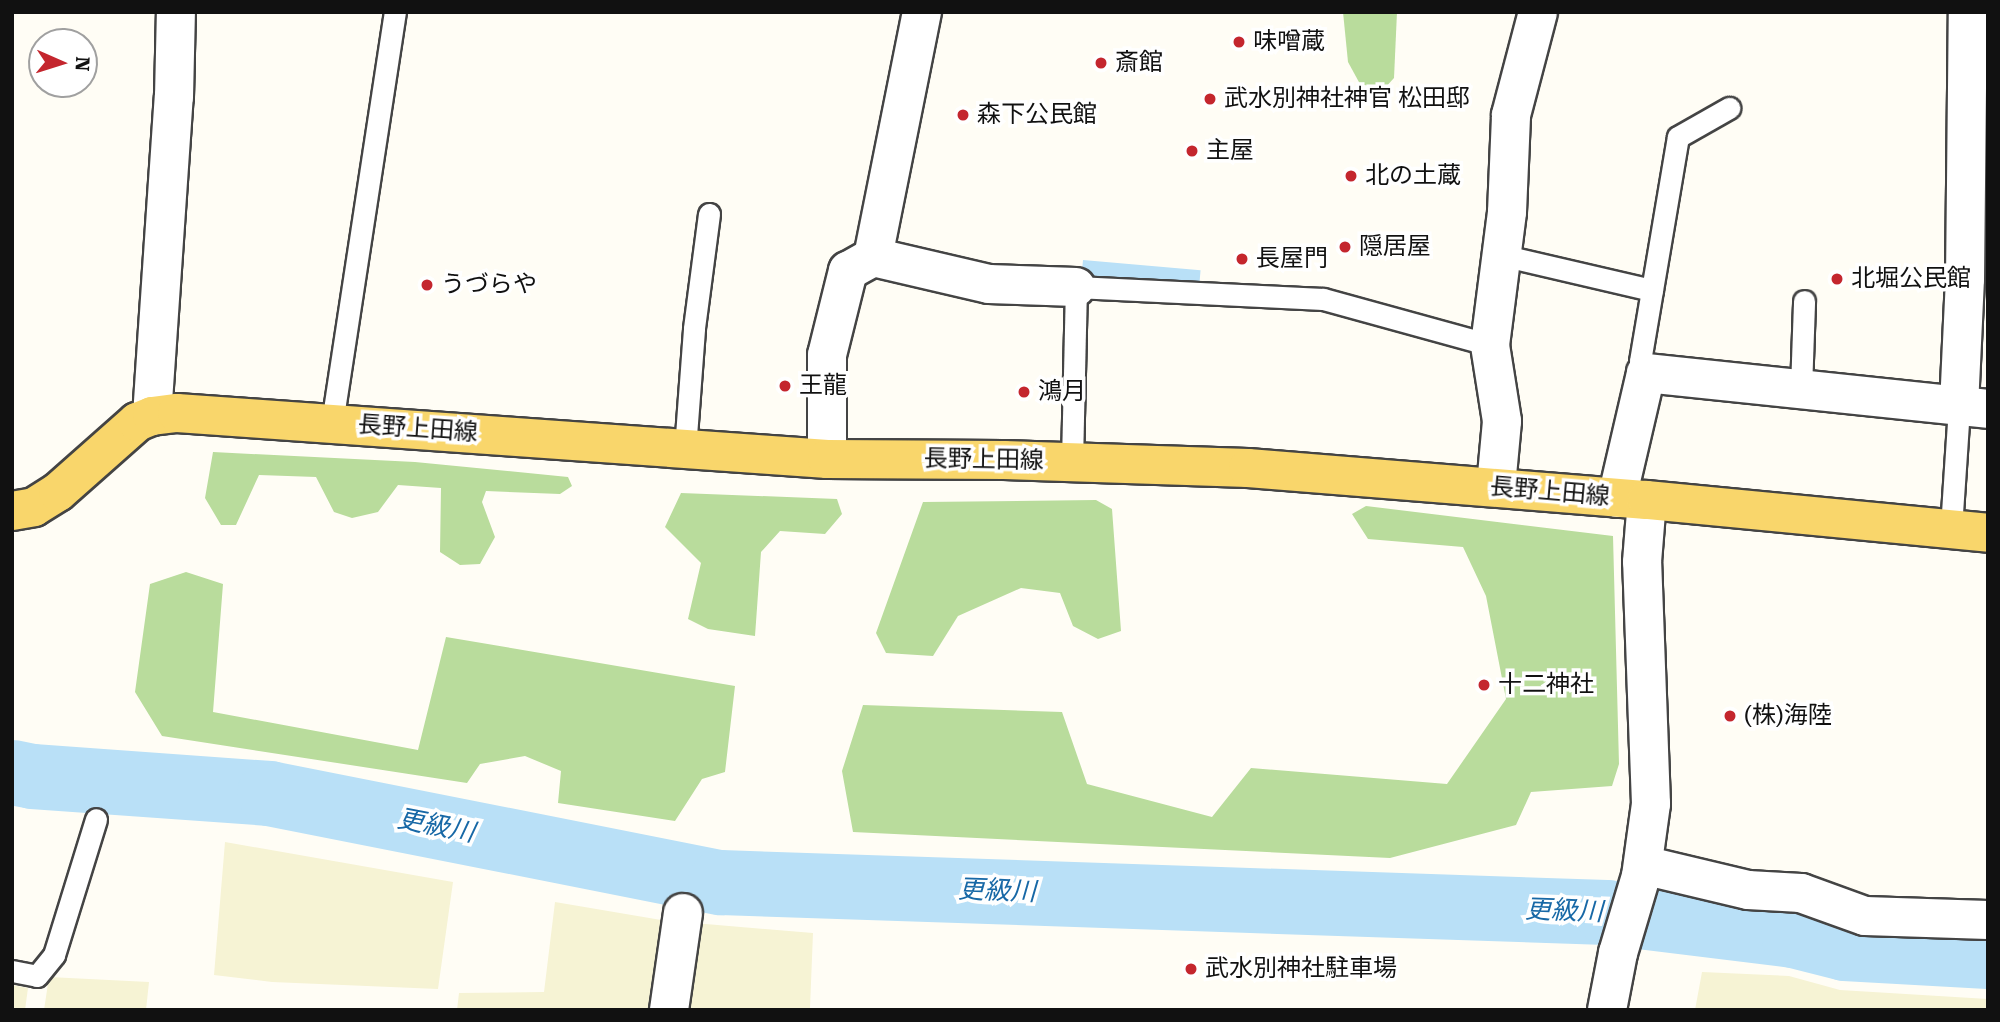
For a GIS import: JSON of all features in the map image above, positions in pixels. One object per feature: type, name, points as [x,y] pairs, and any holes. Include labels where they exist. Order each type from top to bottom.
[{"type":"main road","name":"長野上田線","points":[[12,511],[34,507],[51,497],[125,430],[152,416],[177,413],[827,460],[1072,462],[1248,468],[1496,486],[1988,533]]},
{"type":"street","points":[[152,416],[174,97],[176,12]]},
{"type":"street","points":[[873,257],[922,12]]},
{"type":"street","points":[[1496,486],[1502,421],[1490,345],[1501,255],[1511,116],[1538,12]]},
{"type":"street","points":[[1607,1010],[1642,871],[1651,804],[1642,562],[1632,499],[1646,373],[1974,407],[1965,279],[1977,111],[1968,12]]},
{"type":"street","points":[[827,460],[827,355],[848,271],[873,257],[989,284],[1076,287]]},
{"type":"street","points":[[1642,871],[1748,890],[1801,893],[1865,916],[1988,920]]},
{"type":"street","points":[[669,1010],[683,913]]},
{"type":"lane","points":[[332,423],[396,12]]},
{"type":"lane","points":[[1646,373],[1640,361],[1678,137],[1730,108]]},
{"type":"lane","points":[[685,449],[694,328],[709,214]]},
{"type":"lane","points":[[1501,255],[1653,290]]},
{"type":"lane","points":[[1072,462],[1076,287],[1323,299],[1490,345]]},
{"type":"lane","points":[[1801,389],[1804,300]]},
{"type":"lane","points":[[1951,528],[1974,407]]},
{"type":"lane","points":[[12,971],[37,976],[54,955],[96,819]]},
{"type":"shaded area","points":[[225,842],[453,882],[438,989],[272,982],[214,975]]},
{"type":"shaded area","points":[[555,902],[667,921],[659,1010],[457,1010],[459,993],[544,992]]},
{"type":"shaded area","points":[[694,923],[813,933],[810,1008],[827,1010],[680,1010]]},
{"type":"shaded area","points":[[1702,972],[1789,976],[1840,990],[1988,999],[1988,1010],[1695,1010]]},
{"type":"shaded area","points":[[49,977],[149,982],[146,1010],[44,1010]]},
{"type":"shaded area","points":[[12,985],[28,988],[25,1010],[12,1010]]},
{"type":"green space","points":[[1343,12],[1397,12],[1394,78],[1384,89],[1360,84],[1348,62]]},
{"type":"green space","points":[[213,452],[415,462],[568,477],[572,486],[560,494],[486,491],[482,502],[495,537],[480,564],[460,565],[440,552],[441,488],[398,485],[378,512],[352,518],[334,512],[316,477],[259,475],[236,525],[221,525],[205,498]]},
{"type":"green space","points":[[681,493],[837,499],[842,514],[825,534],[780,531],[761,552],[755,636],[708,629],[688,619],[701,563],[665,527]]},
{"type":"green space","points":[[1096,500],[1112,509],[1121,631],[1098,639],[1073,626],[1060,593],[1021,588],[958,616],[933,656],[886,653],[876,633],[923,502]]},
{"type":"green space","points":[[1366,506],[1613,536],[1619,764],[1612,786],[1531,792],[1516,825],[1390,858],[853,832],[842,771],[863,705],[1062,712],[1087,784],[1212,817],[1251,768],[1447,784],[1506,699],[1486,596],[1463,547],[1368,539],[1352,514]]},
{"type":"green space","points":[[186,572],[223,584],[213,712],[418,750],[446,637],[735,686],[725,772],[702,779],[675,821],[558,803],[561,771],[525,756],[480,764],[467,783],[162,736],[135,692],[150,584]]},
{"type":"water","points":[[1083,260],[1201,270],[1199,285],[1082,275]]},
{"type":"waterway","name":"更級川","points":[[12,772],[32,776],[269,793],[720,882],[1606,912],[1793,935],[1844,948],[1988,956]]},
{"type":"place","name":"味噌蔵","points":[[1239,42]]},
{"type":"place","name":"斎館","points":[[1101,63]]},
{"type":"place","name":"武水別神社神官 松田邸","points":[[1210,99]]},
{"type":"place","name":"森下公民館","points":[[963,115]]},
{"type":"place","name":"主屋","points":[[1192,151]]},
{"type":"place","name":"北の土蔵","points":[[1351,176]]},
{"type":"place","name":"隠居屋","points":[[1345,247]]},
{"type":"place","name":"長屋門","points":[[1242,259]]},
{"type":"place","name":"北堀公民館","points":[[1837,279]]},
{"type":"place","name":"うづらや","points":[[427,285]]},
{"type":"place","name":"王龍","points":[[785,386]]},
{"type":"place","name":"鴻月","points":[[1024,392]]},
{"type":"place","name":"十二神社","points":[[1484,685]]},
{"type":"place","name":"(株)海陸","points":[[1730,716]]},
{"type":"place","name":"武水別神社駐車場","points":[[1191,969]]}]
